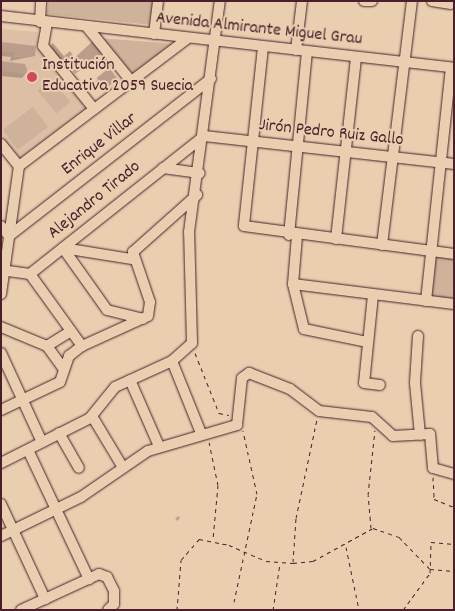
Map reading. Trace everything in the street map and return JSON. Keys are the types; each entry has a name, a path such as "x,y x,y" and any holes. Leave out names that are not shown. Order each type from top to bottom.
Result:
{"street":[{"path":"41,1 43,46 94,109"},
{"path":"154,34 158,1"},
{"path":"1,463 92,416 105,395 130,380 172,361 192,343 187,258 200,173 220,1"},
{"path":"296,50 302,1"},
{"path":"364,1 372,1"},
{"path":"382,245 412,1"},
{"path":"432,1 451,4"},
{"name":"Avenida Almirante Miguel Grau","path":"1,16 452,68"},
{"path":"87,27 131,81"},
{"path":"1,294 19,166 188,38"},
{"path":"263,47 242,223 247,228 293,235 454,254"},
{"path":"308,52 293,235 293,284 307,332 367,342"},
{"path":"336,239 356,57"},
{"path":"426,301 440,162 452,68"},
{"name":"Enrique Villar","path":"9,236 210,78"},
{"name":"Jirón Pedro Ruiz Gallo","path":"204,136 454,164"},
{"name":"Alejandro Tirado","path":"30,274 204,136"},
{"path":"1,144 19,166"},
{"path":"163,168 200,173"},
{"path":"1,410 60,382 69,356 82,346 143,319 152,307 132,259 137,247 197,195"},
{"path":"1,226 9,236"},
{"path":"63,248 132,259"},
{"path":"63,248 107,310 143,319"},
{"path":"3,270 30,274 82,346"},
{"path":"293,284 454,304"},
{"path":"373,295 364,383 380,385"},
{"path":"1,327 47,346 64,369"},
{"path":"47,346 71,331"},
{"path":"418,336 414,383 420,435"},
{"path":"1,353 42,442"},
{"path":"172,361 204,432"},
{"path":"1,536 81,497 122,466 159,446 204,432 241,416 242,378 249,373 290,389 318,411 372,417 393,436 431,436 433,468 454,474"},
{"path":"130,380 159,446"},
{"path":"92,416 122,466"},
{"path":"60,433 79,468"},
{"path":"28,450 89,579"},
{"path":"1,504 14,529 44,599"},
{"path":"21,610 102,574 111,584 115,601 108,610"}],"path":[{"path":"192,343 219,413 241,416 257,494 248,553 234,602"},
{"path":"293,563 296,518 318,411"},
{"path":"371,529 369,460 380,426"},
{"path":"204,432 218,485 213,541"},
{"path":"433,468 434,499 454,507"},
{"path":"177,610 176,585 187,549 199,539 213,541 280,562 293,563 312,561 346,546 371,529"},
{"path":"371,529 399,537 430,569 454,571"},
{"path":"403,610 430,569 431,542 454,544"},
{"path":"346,546 358,610"},
{"path":"273,610 280,562"}],"shaded area":[{"path":"48,1 155,1 152,25 47,14"},
{"name":"Institución Educativa 2059 Suecia","path":"1,29 38,32 37,47 90,108 20,161 1,137"},
{"path":"99,38 175,44 132,77"},
{"path":"51,79 70,102 56,114 37,91"},
{"path":"33,107 48,127 18,150 3,130"},
{"path":"435,255 454,258 454,301 430,298"}],"building":[{"path":"93,41 102,53 78,72 70,62"},
{"path":"1,42 36,46 35,56 14,58 14,53 1,51"},
{"path":"53,43 64,56 70,51 74,57 64,65 49,47"},
{"path":"1,61 25,64 28,74 1,71"},
{"path":"109,68 118,79 105,89 97,78"}],"place":[{"name":"Institución Educativa 2059 Suecia","path":"32,77"}]}
